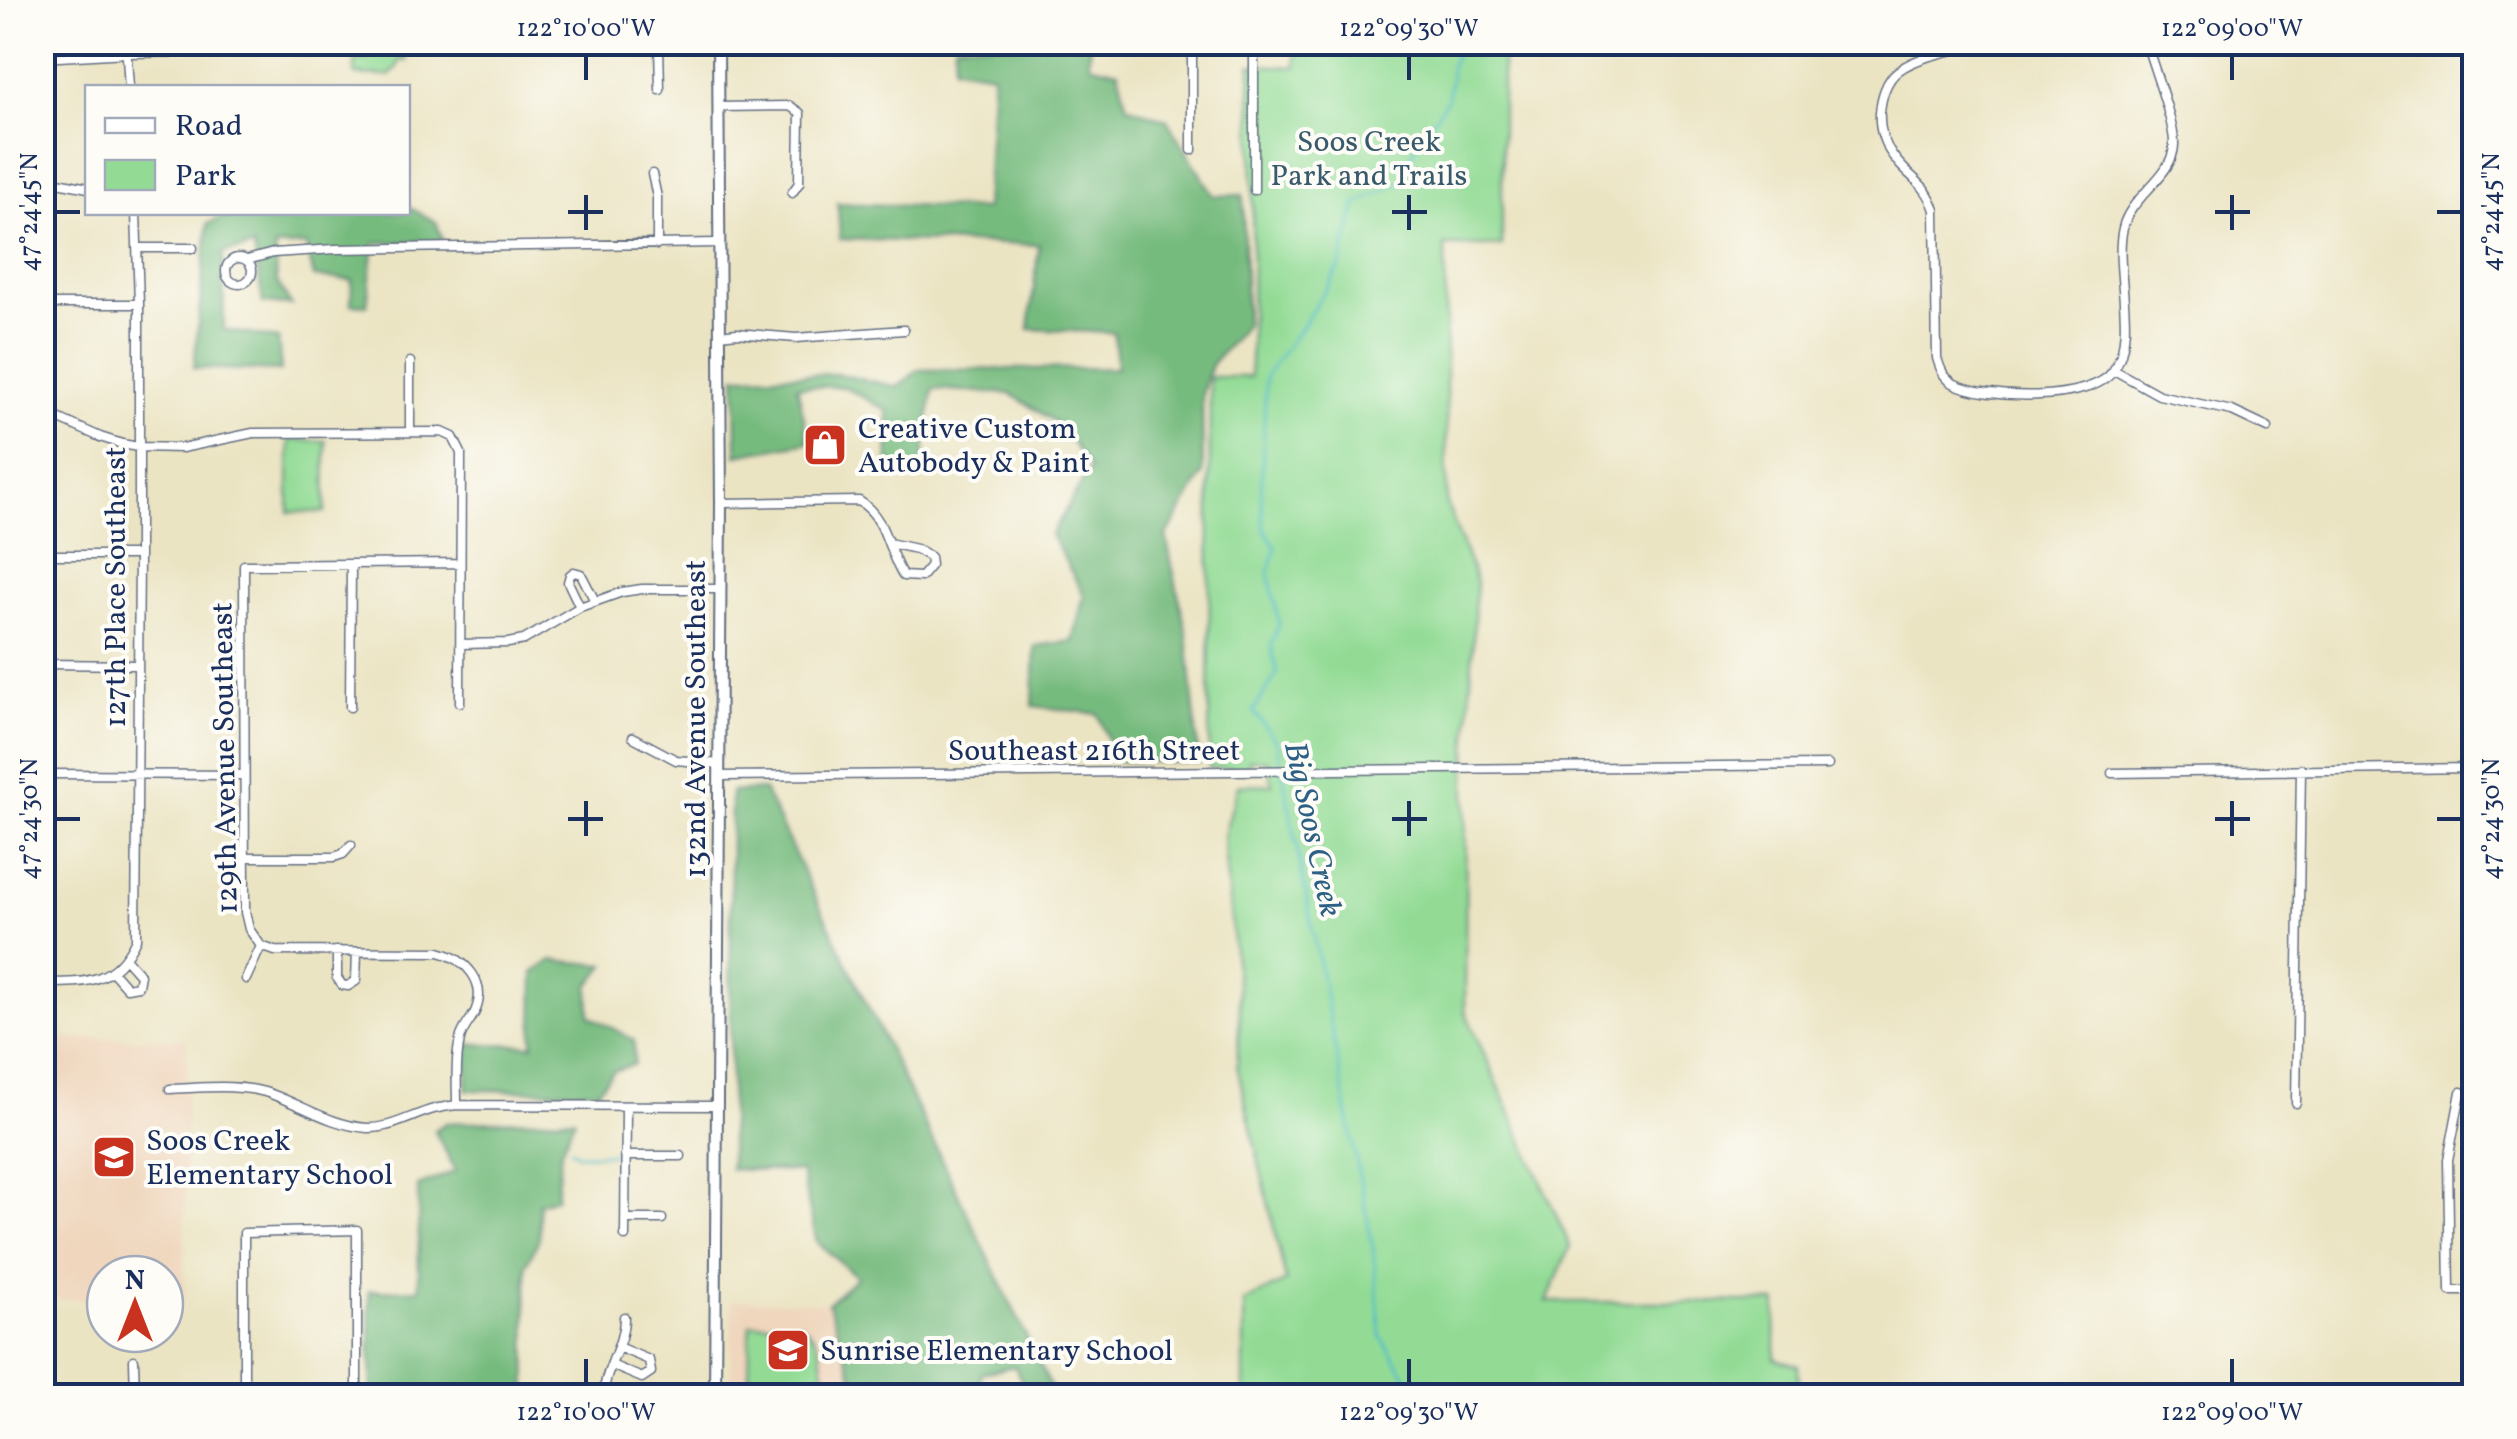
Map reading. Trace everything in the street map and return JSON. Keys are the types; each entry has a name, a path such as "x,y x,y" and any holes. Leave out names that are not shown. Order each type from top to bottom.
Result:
{"main road":[{"name":"132nd Avenue Southeast","path":"715,1396 721,589 718,42"}],"street":[{"path":"42,58 126,48 198,52 218,42"},
{"path":"659,42 660,90"},
{"path":"1192,42 1192,150"},
{"path":"1254,42 1254,190"},
{"path":"1986,42 1918,61 1898,71 1888,83 1881,104 1880,127 1884,144 1920,182 1935,210 1937,358 1941,372 1953,383 2016,396 2089,387 2114,370 2125,330 2120,238 2125,217 2166,168 2174,145 2146,42"},
{"path":"126,48 129,85"},
{"path":"718,107 790,106 800,113 799,183 792,193"},
{"path":"652,174 657,245"},
{"path":"53,181 85,187"},
{"name":"127th Place Southeast","path":"42,983 81,983 119,965 136,939 136,215"},
{"path":"247,260 273,252 718,244"},
{"path":"138,248 193,248"},
{"path":"42,304 139,304"},
{"path":"719,335 796,338 904,330"},
{"path":"410,362 410,432"},
{"path":"2114,370 2159,395 2232,411 2268,428"},
{"path":"2474,392 2468,406 2474,513"},
{"path":"42,411 100,437 138,446 182,448 254,433 442,432 453,437 461,453 460,702"},
{"path":"721,502 859,501 872,509 903,576 921,577 931,565 930,557 916,549 889,543"},
{"path":"42,555 139,555"},
{"path":"350,706 351,564 460,563"},
{"name":"129th Avenue Southeast","path":"261,946 249,930 245,912 244,564 351,564"},
{"path":"580,607 568,582 574,572 581,574 595,601"},
{"path":"460,644 524,640 580,607 622,592 721,589"},
{"path":"42,664 138,665"},
{"name":"Southeast 216th Street","path":"633,737 676,760 720,770 1282,771 1828,765"},
{"path":"2112,773 2474,768"},
{"path":"2296,1102 2301,770"},
{"path":"42,774 244,775"},
{"path":"244,857 334,857 351,845"},
{"path":"246,979 261,946 275,951 452,955 473,973 478,985 475,1012 459,1044 457,1106"},
{"path":"337,952 337,978 348,986 356,980 357,952"},
{"path":"170,1089 237,1088 269,1093 319,1117 347,1126 373,1128 436,1108 457,1106 717,1106"},
{"path":"2461,1092 2448,1160 2450,1291 2474,1291"},
{"path":"625,1236 626,1106"},
{"path":"625,1156 681,1156"},
{"path":"625,1219 662,1219"},
{"path":"244,1396 244,1233 357,1230 357,1396"},
{"path":"603,1396 606,1374 624,1330 624,1317"},
{"path":"610,1365 642,1378 651,1372 649,1360 618,1347"},
{"path":"134,1360 135,1396"}],"shaded area":[{"name":"Soos Creek Elementary School","path":"43,1038 187,1039 185,1254 85,1254 85,1299 43,1299"},
{"name":"Sunrise Elementary School","path":"731,1300 828,1303 860,1396 731,1396"}],"green space":[{"path":"955,43 1090,43 1089,64 1118,71 1127,106 1167,120 1214,196 1243,195 1246,325 1211,365 1202,394 1203,474 1166,537 1187,635 1199,763 1116,761 1098,714 1033,706 1035,646 1073,641 1084,595 1051,535 1090,469 1061,426 1011,394 933,389 923,463 889,473 888,411 845,387 797,386 809,442 737,455 736,376 838,374 898,387 918,370 1117,368 1114,333 1029,329 1039,245 840,239 838,203 985,209 993,73 954,67"},
{"name":"Soos Creek Park and Trails","path":"1296,43 1502,43 1502,246 1445,246 1447,504 1476,582 1466,780 1465,1011 1570,1246 1547,1302 1776,1302 1775,1359 1798,1365 1799,1396 1244,1396 1244,1302 1286,1281 1237,1066 1240,1012 1223,839 1238,785 1272,784 1268,760 1249,760 1249,768 1209,768 1210,377 1250,377 1251,65 1296,67"},
{"path":"378,44 409,44 406,61 399,60 389,76 355,75 355,59 370,57"},
{"path":"410,208 436,222 443,241 374,243 367,305 351,304 352,280 314,277 306,245 275,247 277,282 291,305 263,303 254,247 223,253 224,330 278,339 281,371 194,368 208,224 225,215 410,215"},
{"path":"289,440 326,441 325,512 289,512"},
{"path":"764,790 1055,1396 1028,1396 1015,1366 982,1373 976,1396 860,1396 828,1303 857,1277 817,1242 801,1172 730,1169 731,792"},
{"path":"552,960 605,965 589,986 590,1016 634,1040 634,1064 613,1071 597,1091 467,1090 468,1044 533,1045 534,973"},
{"path":"575,1118 561,1150 556,1198 539,1203 539,1239 526,1265 527,1396 372,1396 369,1291 419,1289 418,1186 456,1171 434,1130 446,1123"},
{"path":"797,1323 818,1344 827,1396 752,1396 750,1324"}],"waterway":[{"name":"Big Soos Creek","path":"1416,1396 1381,1337 1373,1248 1277,742 1253,711 1277,674 1271,644 1279,624 1269,573 1276,547 1264,529 1261,494 1266,375 1340,267 1357,204 1403,181 1415,147 1448,98 1452,62 1460,42"},
{"path":"571,1149 577,1154 618,1154"}],"place":[{"name":"Creative Custom Autobody & Paint","path":"825,445"},
{"name":"Soos Creek Elementary School","path":"114,1157"},
{"name":"Sunrise Elementary School","path":"788,1350"}]}
